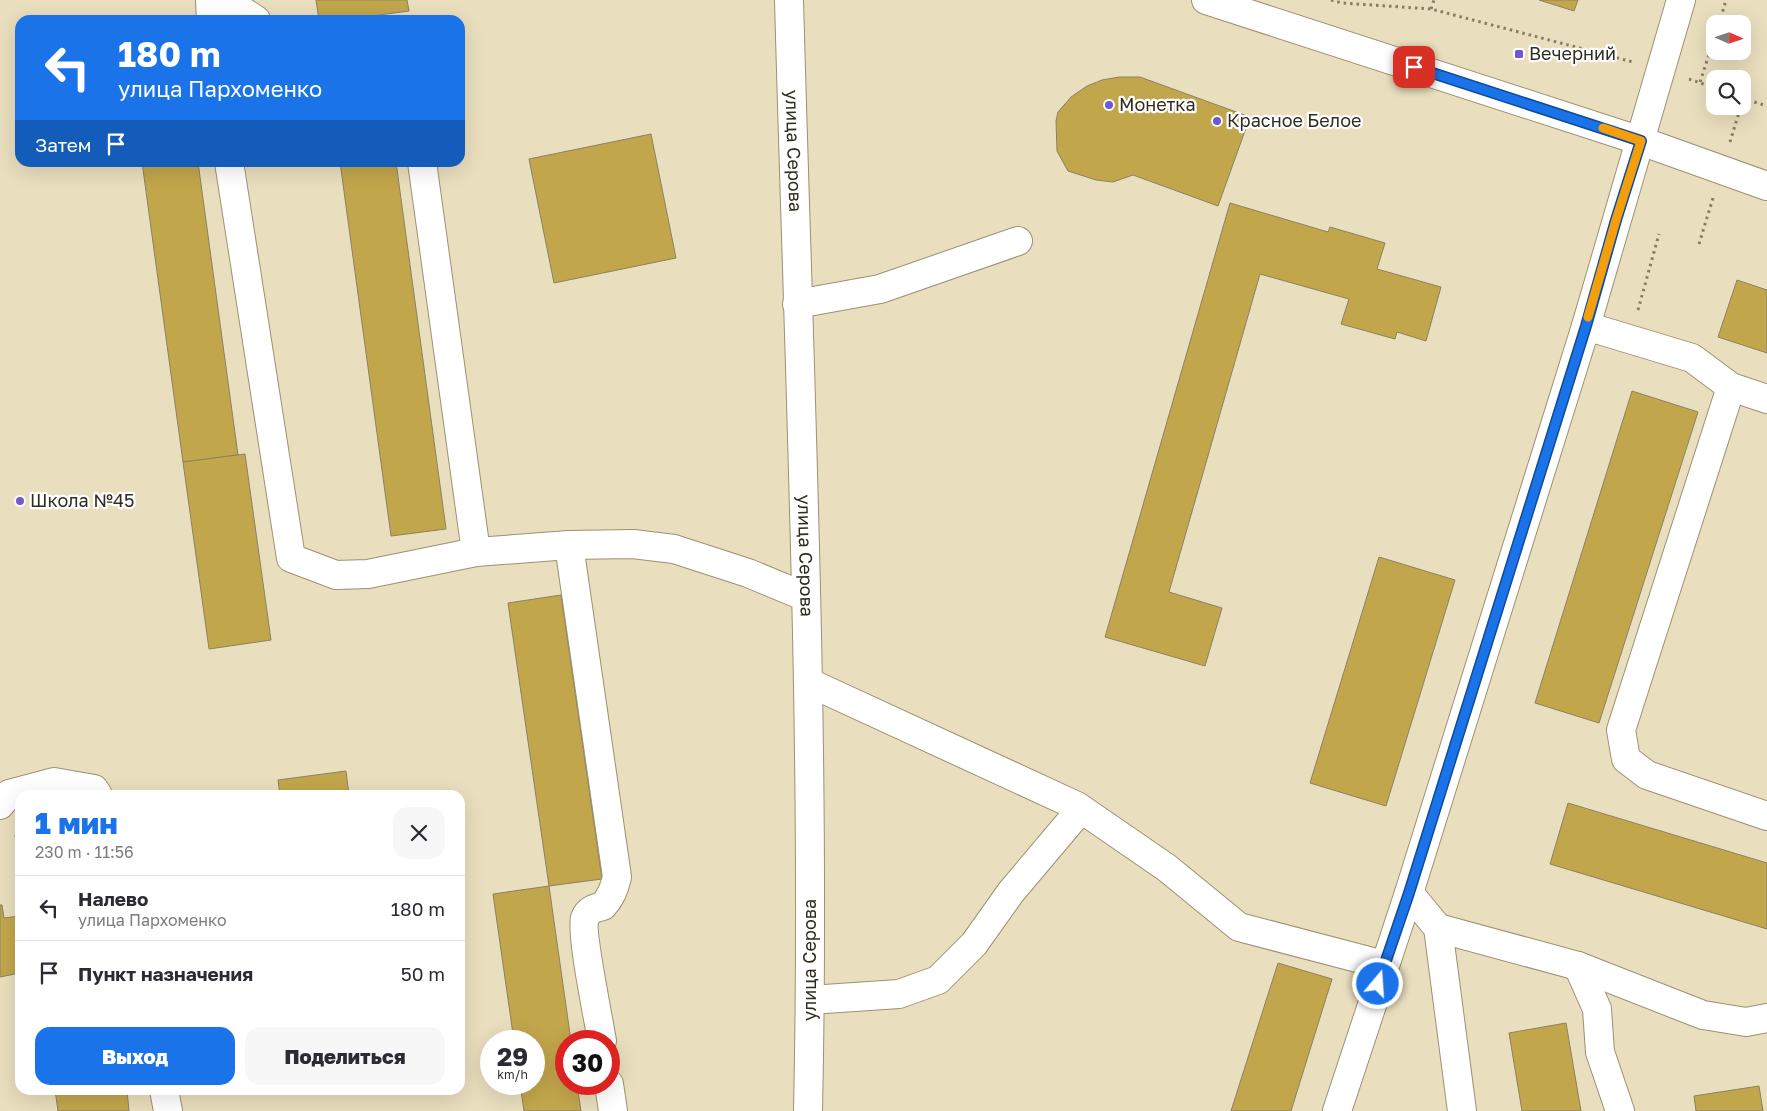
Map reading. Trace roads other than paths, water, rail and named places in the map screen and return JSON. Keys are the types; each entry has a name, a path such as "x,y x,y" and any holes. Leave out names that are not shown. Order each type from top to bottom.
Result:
{"main road":[{"path":"210,0 211,15"},
{"path":"226,0 248,15"},
{"name":"улица Серова","path":"789,0 811,800 808,1111"},
{"path":"1206,0 1641,141 1767,186"},
{"path":"1336,1111 1409,893 1586,326 1682,0"},
{"path":"230,167 291,558 336,575 368,574 476,552 569,545 633,544 674,549 748,573 806,597"},
{"path":"423,167 476,552"},
{"path":"798,304 880,289 1018,241"},
{"path":"1586,326 1692,358 1731,387 1767,399"},
{"path":"1731,387 1621,730 1626,760 1647,776 1767,816"},
{"path":"569,545 617,877 610,899 603,906 588,912 584,919 585,938 600,1030"},
{"path":"808,682 1081,809 1167,868 1239,927 1384,965"},
{"path":"24,790 54,782 95,790"},
{"path":"0,805 9,794 15,792"},
{"path":"810,1000 899,994 938,980 974,944 1011,892 1081,809"},
{"path":"1409,893 1438,928 1462,1111"},
{"path":"1438,928 1578,966 1703,1015 1746,1022 1767,1018"},
{"path":"1578,966 1597,1009 1600,1052 1620,1111"},
{"path":"165,1095 168,1111"},
{"path":"611,1095 613,1111"}],"place":[{"name":"Вечерний","path":"1519,54"},
{"name":"Монетка","path":"1109,105"},
{"name":"Красное Белое","path":"1217,121"},
{"name":"Школа №45","path":"20,501"}]}
